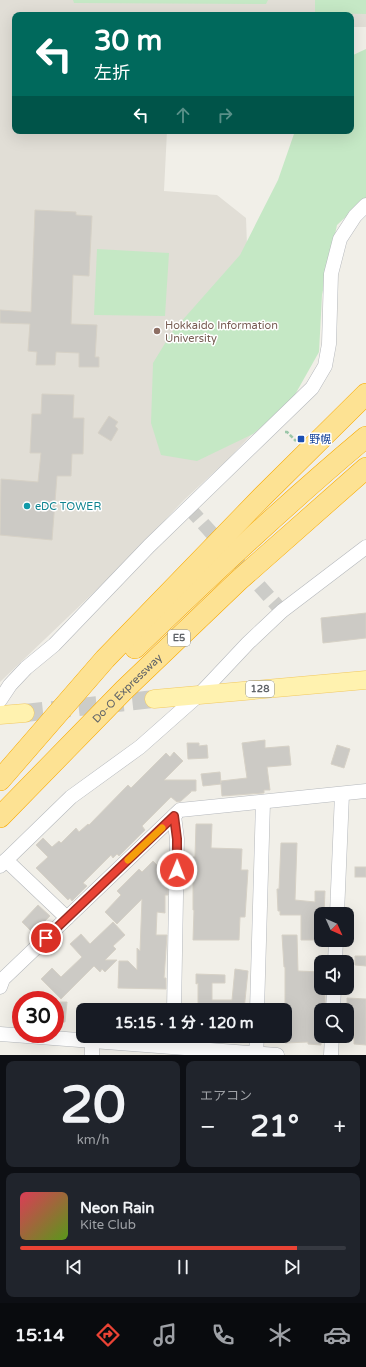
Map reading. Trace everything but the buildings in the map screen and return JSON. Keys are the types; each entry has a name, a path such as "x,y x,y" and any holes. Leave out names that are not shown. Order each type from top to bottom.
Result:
{"highway":[{"path":"0,780 105,659 262,497 366,394"},
{"name":"Do-O Expressway","path":"0,786 114,668 198,587 338,460 366,437"},
{"name":"Do-O Expressway","path":"0,817 124,690 238,581 366,468"},
{"path":"238,581 366,487"}],"main road":[{"name":"128","path":"154,698 366,680"},
{"path":"0,715 25,712"}],"street":[{"path":"0,700 10,685 26,668 54,645 149,546 312,388 325,366 329,344 331,274 340,240 354,216 366,205"},
{"path":"67,918 3,863 71,797 140,747 201,693 248,643 282,611 366,547"},
{"path":"0,987 4,979 180,810 366,791"},
{"path":"337,907 342,794"},
{"path":"257,1003 263,802"},
{"path":"174,816 177,839 174,1003"},
{"path":"0,1034 92,1048 173,1046 277,1055"},
{"path":"256,1043 256,1054"},
{"path":"331,1055 332,1043"}],"shaded area":[{"name":"Hokkaido Information University","path":"0,0 366,0 366,27 354,27 354,12 12,12 12,134 167,134 164,191 217,195 246,218 248,273 288,397 227,460 184,500 112,575 0,682"}],"green space":[{"path":"73,0 268,0 266,4 74,3"},
{"path":"315,0 366,0 366,14 354,14 354,12 315,12"},
{"path":"366,49 366,198 337,225 322,295 319,352 292,400 253,434 197,461 161,455 151,423 153,363 172,332 240,255 278,180 294,134 354,134 354,55"},
{"path":"97,249 169,253 165,316 94,315"}],"tunnel":[{"path":"189,508 282,611"},
{"path":"25,713 154,699"}],"slow traffic":[{"path":"128,860 162,828"}],"place":[{"name":"Hokkaido Information University","path":"157,331"},
{"name":"野幌","path":"301,439"},
{"name":"eDC TOWER","path":"27,506"}],"route":[{"path":"46,938 174,816 177,839 177,870"}]}
